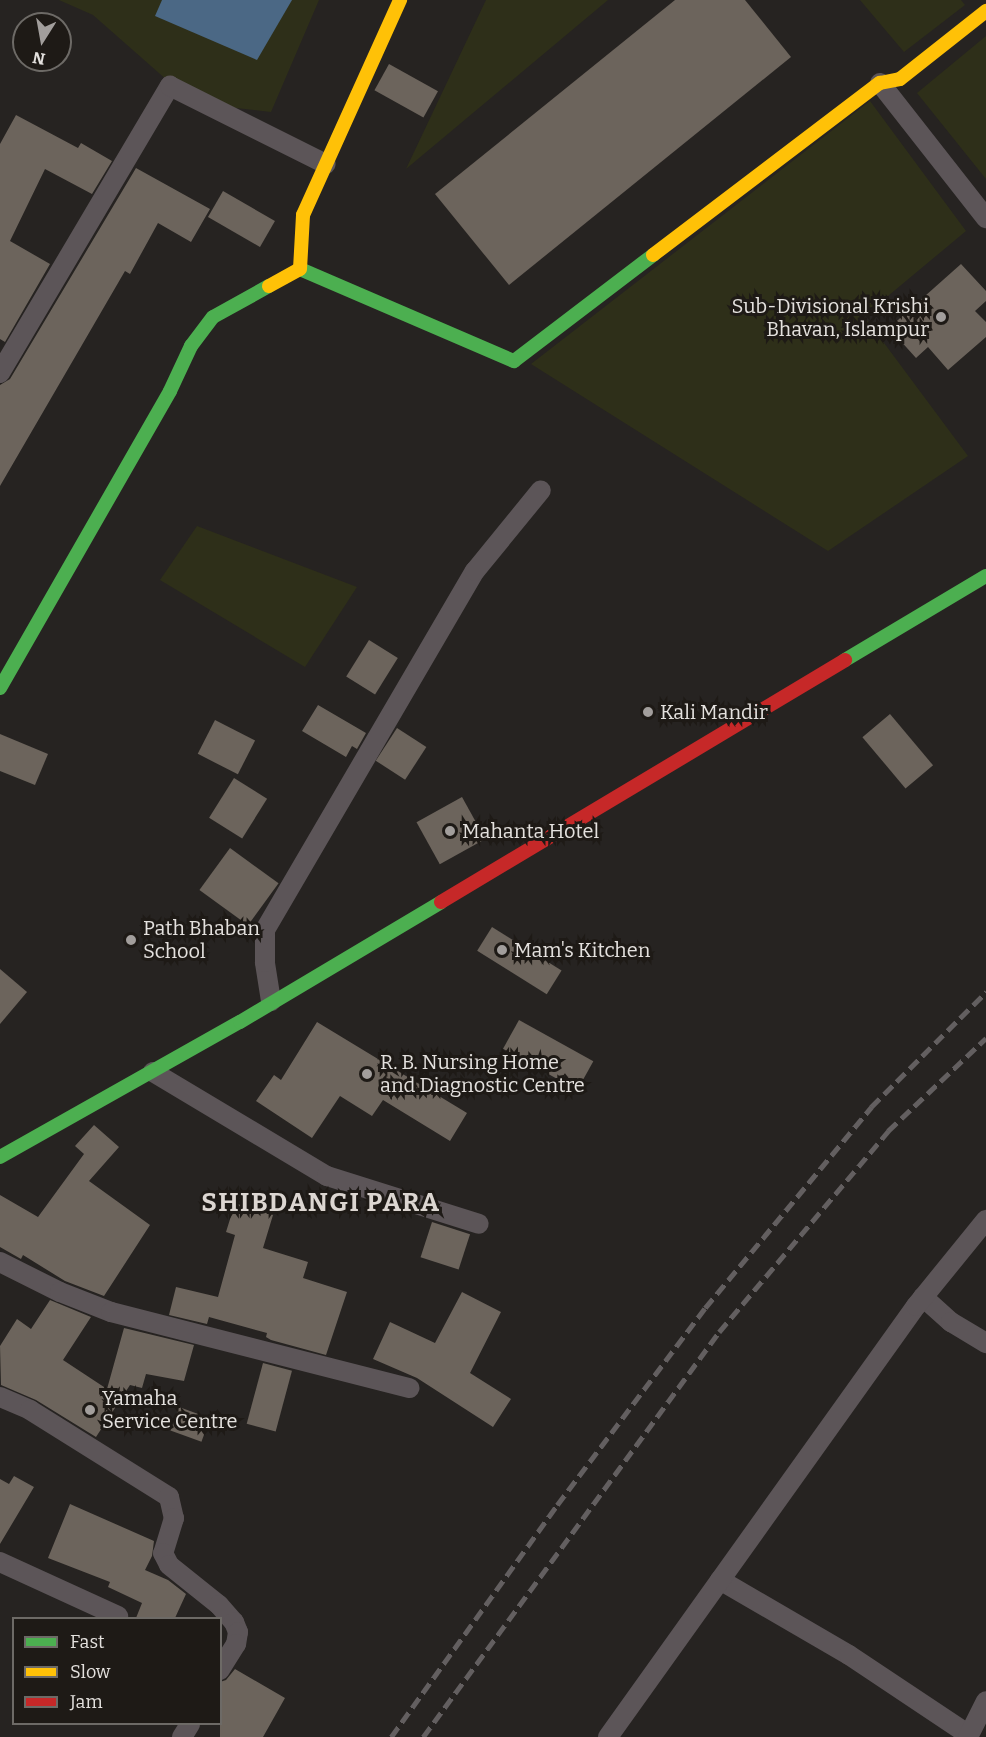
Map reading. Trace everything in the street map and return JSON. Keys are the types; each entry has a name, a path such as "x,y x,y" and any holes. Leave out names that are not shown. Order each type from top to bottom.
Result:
{"street":[{"path":"300,269 303,215 400,0"},
{"path":"300,269 514,361 880,83 900,79 986,11"},
{"path":"880,83 986,218"},
{"path":"0,373 170,86 326,164"},
{"path":"0,688 170,391 191,346 213,317 300,269"},
{"path":"271,1001 265,962 265,930 475,571 541,490"},
{"path":"0,1157 153,1072 986,576"},
{"path":"153,1072 327,1176 479,1224"},
{"path":"608,1737 923,1297 986,1220"},
{"path":"0,1262 60,1292 111,1312 409,1388"},
{"path":"923,1297 951,1322 986,1343"},
{"path":"0,1397 30,1410 169,1497 174,1518 163,1553 170,1565 219,1605 234,1622 238,1632 236,1644 222,1667"},
{"path":"0,1562 117,1616"},
{"path":"720,1580 849,1655 968,1736 986,1701"}],"green space":[{"path":"59,0 319,0 271,112 193,103 93,15"},
{"path":"486,0 608,0 406,169"},
{"path":"860,0 961,0 965,5 904,52"},
{"path":"986,36 986,179 917,93"},
{"path":"870,101 966,231 864,316 968,456 828,551 531,364"},
{"path":"197,526 357,587 305,667 160,580"}],"water":[{"path":"162,0 292,0 257,60 155,16"}],"building":[{"path":"675,0 745,0 791,57 509,285 435,194"},
{"path":"389,64 438,91 423,117 374,90"},
{"path":"16,115 78,148 81,143 112,161 92,194 45,169 10,241 50,264 5,342 0,339 0,144"},
{"path":"136,168 210,209 191,242 158,223 130,274 125,271 0,486 0,385 10,379"},
{"path":"223,191 275,221 260,247 208,217"},
{"name":"Sub-Divisional Krishi Bhavan, Islampur","path":"961,264 986,291 986,301 975,311 986,322 986,337 948,370 928,347 916,358 889,328"},
{"path":"369,640 398,658 375,694 346,676"},
{"path":"318,705 366,733 357,749 352,746 346,757 302,731"},
{"path":"890,714 933,765 905,788 862,737"},
{"path":"215,720 255,740 238,774 198,754"},
{"path":"397,728 426,747 405,780 376,761"},
{"path":"0,734 48,754 35,785 0,771"},
{"path":"234,778 267,799 242,839 209,818"},
{"name":"Mahanta Hotel","path":"462,797 485,839 440,864 417,822"},
{"path":"230,848 279,883 248,925 199,890"},
{"path":"492,927 562,970 547,994 477,951"},
{"path":"0,969 27,992 0,1024"},
{"path":"519,1020 593,1061 577,1090 503,1049"},
{"path":"317,1022 467,1113 450,1141 383,1100 372,1116 340,1096 312,1138 256,1101 274,1075 281,1080"},
{"path":"94,1125 119,1147 89,1181 150,1225 104,1296 65,1281 23,1255 21,1259 0,1247 0,1195 38,1217 84,1154 75,1146"},
{"path":"235,1203 273,1215 263,1248 308,1262 303,1278 347,1292 326,1355 271,1340 266,1337 267,1333 209,1317 207,1324 169,1315 176,1287 218,1297 235,1235 226,1232"},
{"path":"432,1222 470,1234 459,1270 421,1257"},
{"path":"462,1292 501,1312 470,1373 511,1399 493,1427 417,1378 373,1359 390,1322 435,1343"},
{"path":"50,1300 91,1317 63,1360 107,1389 124,1328 194,1345 184,1381 146,1374 142,1388 130,1385 96,1437 36,1400 1,1385 0,1346 17,1319 31,1329"},
{"path":"263,1363 292,1371 276,1432 247,1424"},
{"path":"179,1407 210,1418 201,1442 170,1430"},
{"path":"14,1476 34,1487 0,1544 0,1479 9,1484"},
{"path":"70,1504 154,1541 152,1556 145,1570 168,1580 186,1594 175,1617 136,1617 142,1603 108,1587 110,1582 48,1558"},
{"path":"235,1669 285,1698 263,1737 220,1737 222,1681"}],"railway":[{"path":"391,1737 557,1505 705,1308 871,1107 986,992"},
{"path":"423,1737 719,1332 888,1131 986,1038"}],"traffic: fast":[{"path":"300,269 514,361 653,255"},
{"path":"0,688 170,391 191,346 213,317 269,286"},
{"path":"845,660 986,576"},
{"path":"0,1157 240,1022 441,902"}],"traffic: slow":[{"path":"269,286 300,269 303,215 400,0"},
{"path":"653,255 880,83 900,79 986,11"}],"traffic: jam":[{"path":"441,902 845,660"}],"place":[{"name":"Sub-Divisional Krishi Bhavan, Islampur","path":"941,317"},
{"name":"Kali Mandir","path":"648,712"},
{"name":"Mahanta Hotel","path":"450,831"},
{"name":"Path Bhaban School","path":"131,940"},
{"name":"Mam's Kitchen","path":"502,950"},
{"name":"R. B. Nursing Home and Diagnostic Centre","path":"367,1074"},
{"name":"Yamaha Service Centre","path":"90,1410"}],"district":[{"name":"SHIBDANGI PARA","path":"321,1203"}]}
